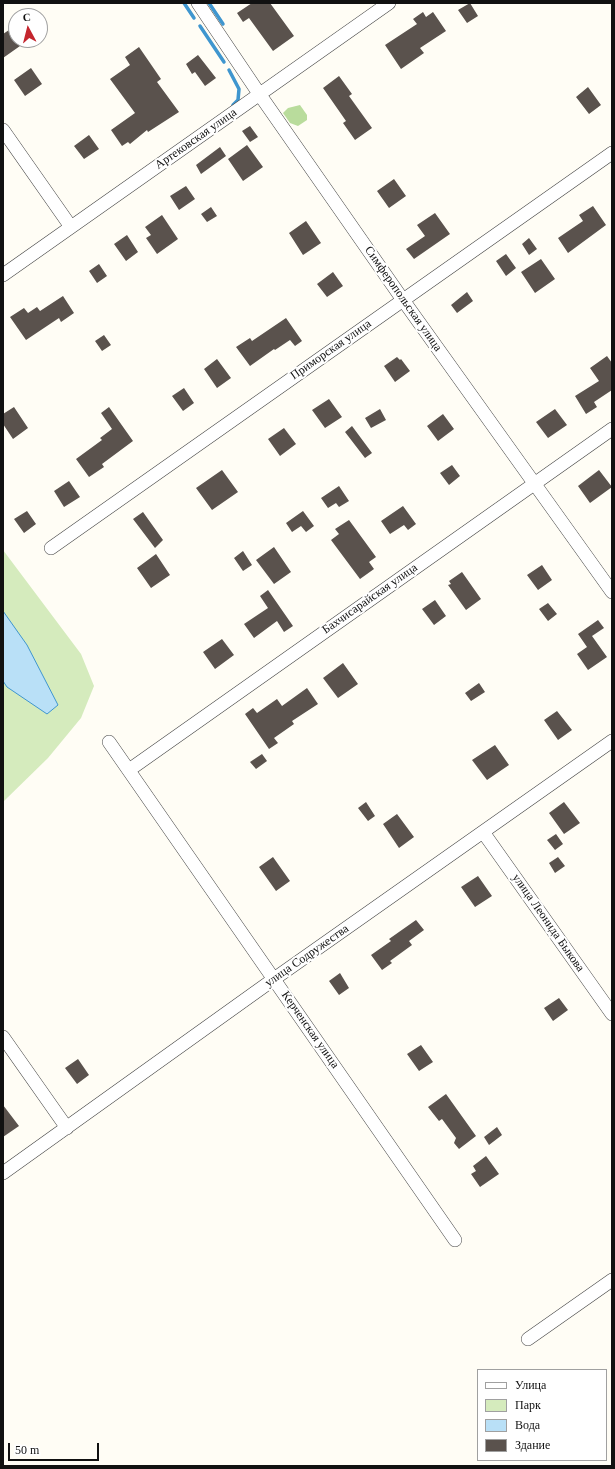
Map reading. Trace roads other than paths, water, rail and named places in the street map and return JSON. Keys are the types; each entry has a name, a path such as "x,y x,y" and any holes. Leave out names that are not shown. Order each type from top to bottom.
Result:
{"street":[{"name":"Симферопольская улица","path":"198,3 260,95 403,300 612,592"},
{"name":"Артековская улица","path":"3,275 389,3"},
{"path":"3,130 71,227"},
{"name":"Приморская улица","path":"50,548 612,153"},
{"name":"Бахчисарайская улица","path":"129,770 612,429"},
{"name":"улица Содружества","path":"3,1173 274,979 612,741"},
{"name":"Керченская улица","path":"109,742 455,1240"},
{"name":"улица Леонида Быкова","path":"483,832 612,1014"},
{"path":"3,1038 67,1128"},
{"path":"528,1339 612,1280"}],"water":[{"path":"3,611 27,645 58,705 47,714 7,687 3,681"}],"waterway":[{"path":"184,3 194,18"},
{"path":"209,3 223,24"},
{"path":"200,26 224,62"},
{"path":"229,70 239,89 238,100 233,105"}]}
